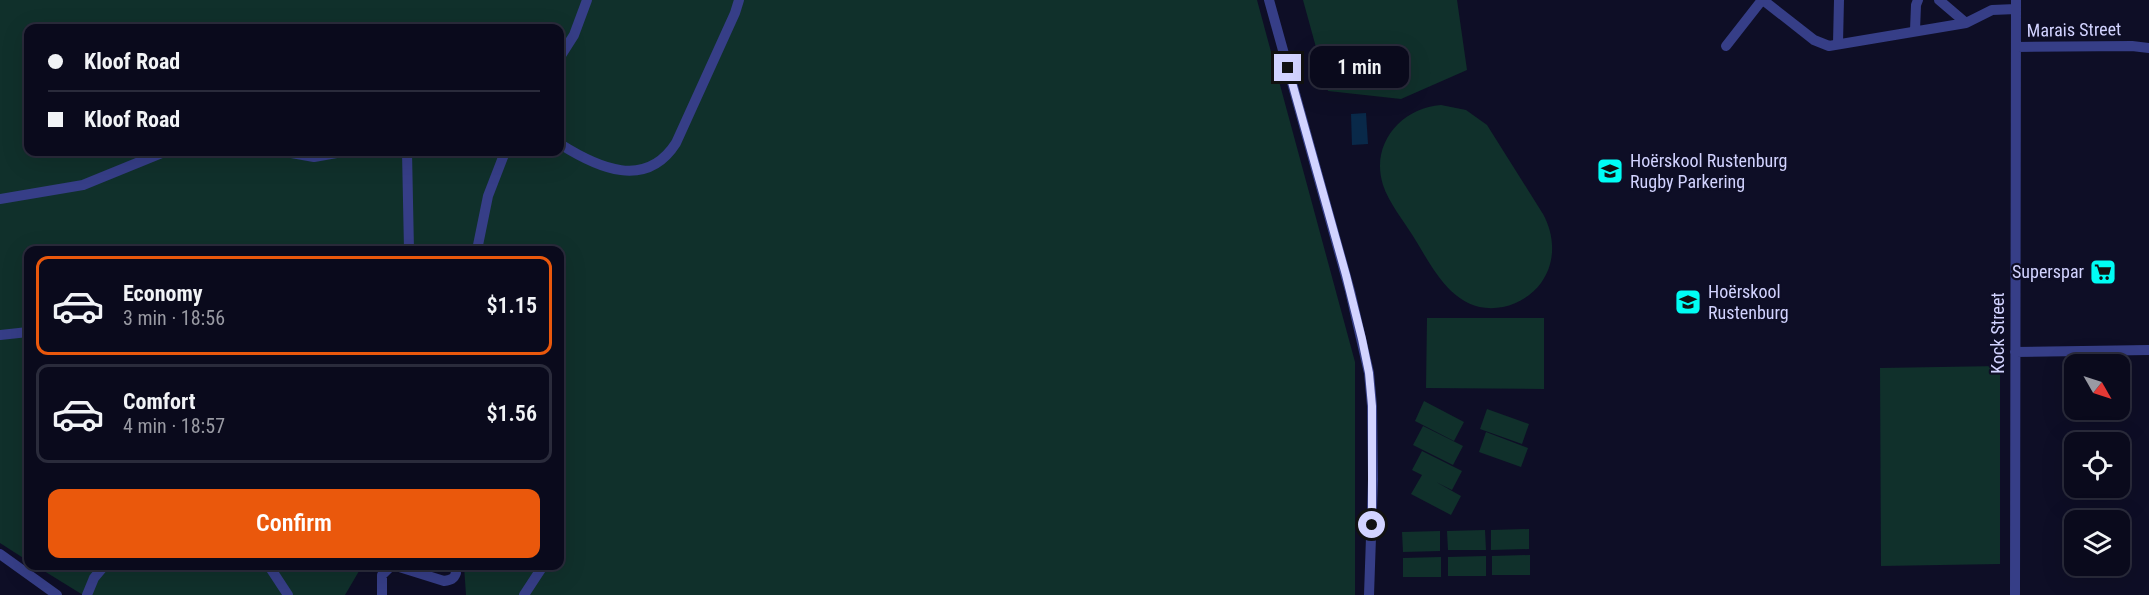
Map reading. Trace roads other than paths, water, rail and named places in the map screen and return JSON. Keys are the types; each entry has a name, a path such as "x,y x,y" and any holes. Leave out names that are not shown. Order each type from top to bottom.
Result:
{"street":[{"path":"564,51 574,35 587,0"},
{"path":"564,146 583,158 628,171 639,171 660,162 676,142 739,0"},
{"path":"1269,0 1352,298 1369,373 1372,406 1369,595"},
{"path":"1726,46 1763,0 1820,43 1829,46 1966,23 1992,10 2016,5"},
{"path":"1838,43 1839,0"},
{"path":"1915,30 1918,0"},
{"path":"1939,0 1966,23"},
{"name":"Kock Street","path":"2015,595 2016,5"},
{"name":"Marais Street","path":"2016,47 2149,46"},
{"path":"0,199 82,185 154,156"},
{"path":"406,156 409,246"},
{"path":"478,246 488,196 503,156"},
{"path":"0,334 24,332"},
{"path":"2015,352 2149,350"},
{"path":"0,554 57,595"},
{"path":"87,595 94,578 101,570"},
{"path":"272,570 288,595"},
{"path":"382,595 382,575 387,570"},
{"path":"409,570 444,581 454,578 455,570"},
{"path":"524,595 540,570"}],"water":[{"path":"1366,113 1368,144 1352,145 1351,114"}],"place":[{"name":"Hoërskool Rustenburg Rugby Parkering","path":"1610,171"},
{"name":"Superspar","path":"2103,272"},
{"name":"Hoërskool Rustenburg","path":"1688,302"}]}
